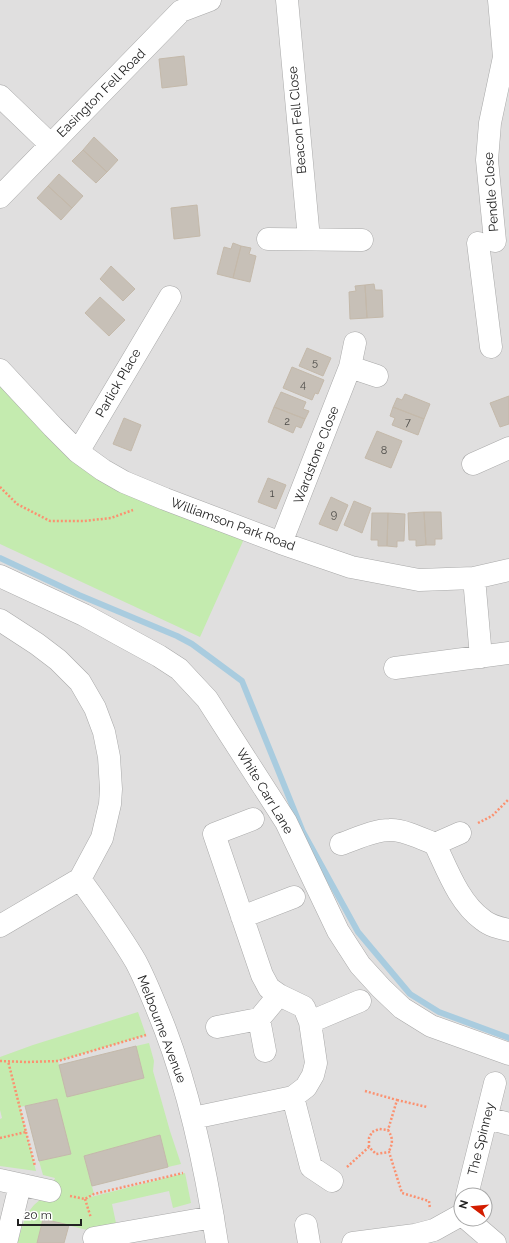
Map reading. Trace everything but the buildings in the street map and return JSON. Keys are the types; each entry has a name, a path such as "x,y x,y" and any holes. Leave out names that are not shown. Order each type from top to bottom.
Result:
{"street":[{"name":"Easington Fell Road","path":"0,196 50,144 88,108 178,6 210,0"},
{"name":"Beacon Fell Close","path":"286,0 309,239"},
{"name":"Pendle Close","path":"490,347 487,242 487,160 490,124 504,57 499,0"},
{"path":"0,96 50,144"},
{"path":"268,239 362,240"},
{"name":"Parlick Place","path":"78,452 151,310 170,297"},
{"name":"Wardstone Close","path":"281,543 350,367 355,343"},
{"path":"350,367 376,376"},
{"name":"Williamson Park Road","path":"0,370 78,452 103,470 124,482 151,493 281,543 351,567 419,580 474,578 509,570"},
{"path":"473,464 509,448"},
{"name":"White Carr Lane","path":"0,576 84,615 159,656 178,669 207,699 286,822 338,931 360,965 402,1008 431,1026 509,1054"},
{"path":"474,578 481,657"},
{"path":"0,620 58,660 80,682 95,708 104,732 109,757 111,789 110,804 102,838 80,879 0,926"},
{"path":"395,668 509,653"},
{"path":"193,1118 293,1097 306,1087 313,1075 316,1063 310,1022 304,1007 279,995 269,988 262,975 214,834 253,819"},
{"path":"341,844 377,831 391,829 412,835 434,844 457,890 473,911 483,921 509,930"},
{"path":"434,844 460,833"},
{"name":"Melbourne Avenue","path":"80,879 110,921 136,963 176,1058 193,1118 217,1243"},
{"path":"242,917 294,897"},
{"path":"217,1027 259,1019 279,995"},
{"path":"310,1022 360,1002"},
{"path":"259,1019 265,1051"},
{"name":"The Spinney","path":"469,1187 495,1083"},
{"path":"293,1097 311,1167 332,1181"},
{"path":"487,1118 509,1124"},
{"path":"6,1243 28,1186"},
{"path":"94,1238 213,1217"},
{"path":"353,1243 434,1230 453,1220"},
{"path":"480,1227 498,1238"}],"path":[{"path":"0,487 17,504 50,521 84,521 111,518 134,509 151,493"},
{"path":"460,833 492,816 509,799"},
{"path":"0,1061 26,1062 58,1060 165,1029"},
{"path":"8,1061 26,1132 28,1186 85,1199 94,1194 203,1169"},
{"path":"365,1091 427,1108"},
{"path":"396,1100 388,1130 392,1136 393,1144 389,1152 402,1193 429,1201 434,1230"},
{"path":"388,1130 379,1129 372,1132 369,1138 369,1147 376,1154 389,1152"},
{"path":"0,1138 26,1132"},
{"path":"332,1181 369,1147"}],"shaded area":[{"path":"0,0 509,0 509,1243 0,1243"}],"green space":[{"path":"0,371 78,452 248,530 200,637 0,544"},
{"path":"138,1012 146,1035 58,1061 67,1096 144,1078 136,1046 149,1043 154,1061 153,1071 181,1164 168,1167 160,1135 84,1156 94,1194 87,1198 185,1173 191,1203 173,1208 169,1191 112,1204 117,1228 95,1232 43,1219 37,1243 17,1243 26,1215 34,1205 50,1191 55,1178 43,1175 39,1161 71,1154 56,1099 20,1107 36,1171 0,1166 0,1119 2,1118 0,1110 0,1057"}],"waterway":[{"path":"0,558 79,595 177,636 192,644 242,681 303,832 358,932 410,994 439,1012 509,1038"}]}
